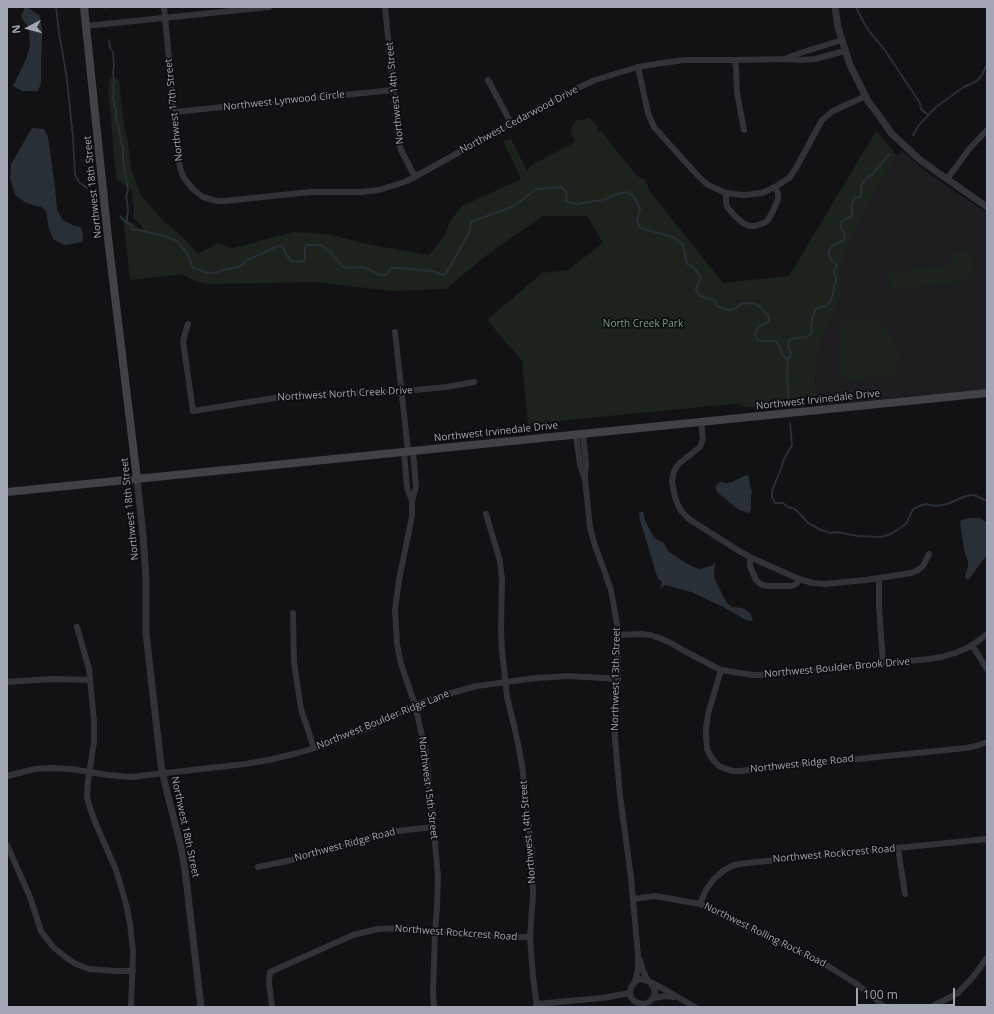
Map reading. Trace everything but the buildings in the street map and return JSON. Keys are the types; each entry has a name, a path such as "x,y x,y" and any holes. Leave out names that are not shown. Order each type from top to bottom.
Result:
{"main road":[{"name":"Northwest 18th Street","path":"84,7 108,238 137,479"},
{"name":"Northwest Irvinedale Drive","path":"7,492 987,393"}],"street":[{"name":"Northwest 17th Street","path":"164,7 180,168 184,178 192,189 204,197 216,201 258,198"},
{"path":"86,26 269,7"},
{"name":"Northwest 14th Street","path":"385,7 399,144 408,165 415,176"},
{"path":"835,7 838,27 845,51 856,78 866,96 891,133 920,160 987,207"},
{"name":"Northwest Cedarwood Drive","path":"786,58 842,40"},
{"name":"Northwest Cedarwood Drive","path":"258,198 310,192 361,192 379,190 398,184 567,93 595,80 638,67 662,62 685,60 786,58 815,60 845,51"},
{"path":"735,60 737,93 744,130"},
{"path":"638,67 648,113 654,127 708,184 726,193 739,195 755,194 767,191 789,178 822,120 833,111 866,96"},
{"path":"488,80 511,123"},
{"name":"Northwest Lynwood Circle","path":"174,112 394,90"},
{"path":"947,179 970,148 987,130"},
{"path":"726,193 727,207 743,223 749,226 755,226 768,220 773,211 778,199 778,193 775,187"},
{"name":"Northwest North Creek Drive","path":"188,324 183,341 193,410 294,396 333,393 374,394 401,392 447,387 474,382"},
{"name":"Northwest 15th Street","path":"395,332 408,451 416,487 412,501 412,516 399,580 395,610 397,644 401,664 415,705 426,753 438,877 433,992 434,1007"},
{"path":"701,422 703,439 700,447 681,462 674,471 672,481 675,497 680,508 689,519 738,551 799,579 813,583 825,584 911,573 923,566 930,554"},
{"name":"Northwest 13th Street","path":"580,434 586,464 585,479 590,527 595,546 611,590 618,635 618,679 614,708 615,739 619,788 633,898 638,955 638,969 635,982"},
{"name":"Northwest 18th Street","path":"137,479 146,578 146,633 163,774 181,847 185,870 201,1007"},
{"name":"Northwest 14th Street","path":"486,514 500,561 502,580 502,650 507,697 522,765 532,853 533,895 530,937 533,978 537,1005"},
{"path":"752,558 750,561 750,566 756,580 762,585 791,586 797,583 799,579"},
{"path":"879,578 879,612 884,664"},
{"path":"294,613 294,662 301,709 314,748"},
{"path":"77,627 89,669 93,701 94,742 87,792 89,805 95,822 111,858 122,890 130,924 132,951 131,1007"},
{"name":"Northwest Boulder Brook Drive","path":"618,635 641,634 659,638 721,670 753,675 769,675 942,657 972,645 987,634"},
{"path":"972,645 987,669"},
{"name":"Northwest Ridge Road","path":"721,670 708,714 706,729 707,749 710,756 719,766 732,771 966,748 987,742"},
{"name":"Northwest Boulder Ridge Lane","path":"7,776 35,769 52,768 126,776 163,774 251,763 298,753 328,744 369,728 415,705 440,696 477,686 536,678 569,676 618,679"},
{"path":"7,682 52,679 90,680"},
{"name":"Northwest Ridge Road","path":"258,867 292,860 372,836 433,827"},
{"name":"Northwest Rockcrest Road","path":"700,904 706,890 713,880 723,871 734,865 987,839"},
{"path":"7,845 30,897 41,930 53,947 76,964 89,969 132,971"},
{"path":"898,848 905,894"},
{"name":"Northwest Rolling Rock Road","path":"633,898 655,896 700,904 828,966 858,985 885,1007"},
{"name":"Northwest Rockcrest Road","path":"272,1007 269,982 270,972 353,935 378,929 402,928 475,936 530,937"},
{"name":"Northwest 13th Street","path":"638,955 642,968 649,982"},
{"path":"930,1007 958,994 987,958"},
{"path":"649,982 654,988 655,992 653,998 644,1006 634,1001 630,993 631,987 635,982 645,980 649,982 678,998 695,1007"},
{"path":"537,1005 602,998 630,993"},
{"path":"653,998 666,996 678,998"}],"shaded area":[{"path":"25,7 39,15 42,28 41,83 38,91 22,91 13,86 27,57 30,46 29,28 21,16"},
{"path":"32,128 44,129 48,137 57,210 63,220 74,226 81,227 83,242 64,245 53,239 49,229 46,211 41,207 26,203 15,195 10,179 11,164"},
{"path":"902,151 928,173 987,213 987,389 819,405 808,305 897,155"},
{"path":"746,475 749,476 752,491 750,513 739,510 717,492 715,487 720,482 732,482"},
{"path":"642,511 653,536 663,542 668,551 693,567 700,569 715,563 714,577 728,604 732,607 745,609 751,614 753,620 746,620 691,592 665,585 660,589 662,582 658,579 640,520 639,513"},
{"path":"971,518 979,518 987,522 987,555 969,579 966,579 965,577 968,561 964,550 960,521"}],"green space":[{"name":"North Creek Park","path":"110,77 119,80 131,169 141,196 163,221 185,239 198,254 218,243 232,248 294,232 328,234 367,244 429,255 445,235 450,221 462,206 521,178 503,141 511,139 527,171 530,166 575,142 570,131 575,121 589,118 598,127 597,133 601,131 637,176 644,179 648,189 723,283 789,276 876,131 897,155 862,216 844,257 842,263 841,296 823,334 817,354 815,378 817,395 812,400 760,407 738,405 742,403 528,424 522,361 487,320 542,273 568,270 603,243 587,216 543,216 487,255 446,289 391,291 317,282 208,284 195,281 183,274 130,280 123,217 143,231 142,226 133,217 134,207 132,190 117,180 108,89"},
{"path":"971,250 974,274 970,275 963,282 890,289 889,272 945,266 953,262 952,252"},
{"path":"861,317 877,321 890,330 899,352 898,377 848,380 841,377 837,330 848,318"}],"waterway":[{"path":"56,7 67,79 75,175 79,182 87,188"},
{"path":"856,7 869,31 884,49 920,103 921,109 928,115"},
{"path":"109,40 110,48 113,52 114,65 113,98 121,144 123,147 123,160 128,190 126,197 128,212 127,223"},
{"path":"913,135 919,125 936,107 964,87 977,81 987,65"},
{"path":"789,404 787,375 788,360 791,352 788,347 789,340 806,337 812,333 811,327 816,308 826,306 831,301 836,280 834,270 837,267 829,256 829,251 833,245 844,240 845,234 840,225 842,221 852,216 852,203 855,198 861,196 861,186 889,154"},
{"path":"120,216 125,222 131,225 133,230 140,230 177,241 187,253 193,268 205,272 215,273 239,267 247,260 275,247 282,246 287,256 292,261 300,262 305,260 305,248 307,245 321,245 332,254 343,267 364,267 380,275 386,275 391,268 431,271 445,275 469,233 471,222 514,206 536,189 562,187 567,193 566,201 578,204 606,199 617,194 627,192 634,197 640,209 637,220 640,228 673,237 683,245 687,264 693,267 701,277 696,290 699,295 715,300 717,306 723,309 731,310 741,304 750,303 758,305 769,317 769,321 758,327 755,334 758,340 775,341 780,347 782,355 788,360"},
{"path":"790,423 792,445 783,461 772,491 772,497 775,503 783,503 788,507 795,509 808,523 819,529 830,533 836,532 858,536 881,537 891,534 906,524 913,509 925,504 936,506 947,504 966,496 974,495 987,501"}]}
